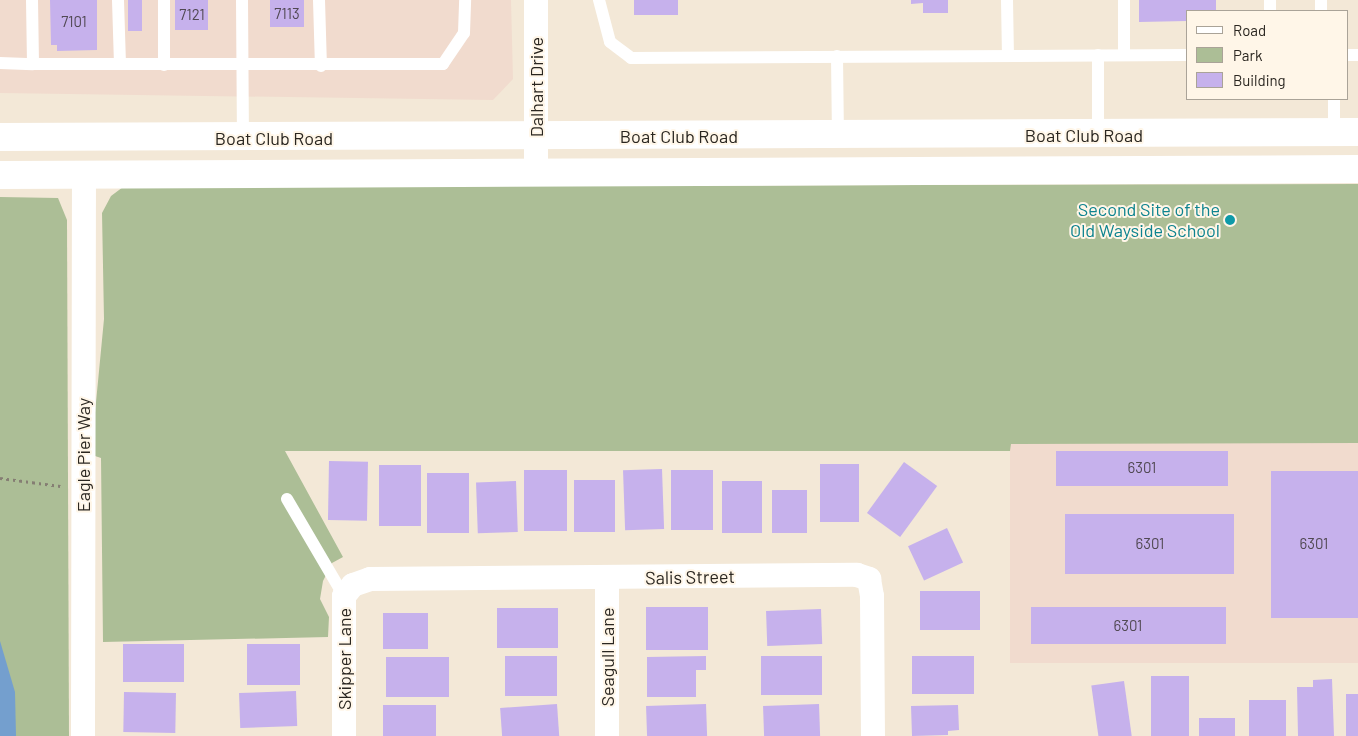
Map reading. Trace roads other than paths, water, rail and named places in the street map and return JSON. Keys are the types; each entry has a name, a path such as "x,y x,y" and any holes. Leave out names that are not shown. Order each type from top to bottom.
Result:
{"main road":[{"name":"Boat Club Road","path":"0,137 1098,136 1346,132"},
{"name":"Boat Club Road","path":"0,174 1358,168"}],"street":[{"name":"Dalhart Drive","path":"536,0 536,173"},
{"name":"Eagle Pier Way","path":"82,736 84,174"},
{"name":"Salis Street","path":"349,590 370,579 857,575 869,579 873,736"},
{"name":"Seagull Lane","path":"607,578 607,736"},
{"name":"Skipper Lane","path":"344,736 349,590"}],"lane":[{"path":"32,0 33,64"},
{"path":"118,0 120,64"},
{"path":"164,0 164,65"},
{"path":"242,0 242,138"},
{"path":"320,0 321,66"},
{"path":"0,63 242,67 443,64 464,33 466,0"},
{"path":"599,0 610,42 631,58 1186,55"},
{"path":"1007,0 1008,55"},
{"path":"1124,0 1124,55"},
{"path":"1098,55 1098,136"},
{"path":"837,56 838,136"},
{"path":"1334,100 1346,132"},
{"path":"287,499 349,590"}],"water":[{"path":"0,641 15,692 16,736 0,736"}],"place":[{"name":"Second Site of the Old Wayside School","path":"1230,220"}]}
